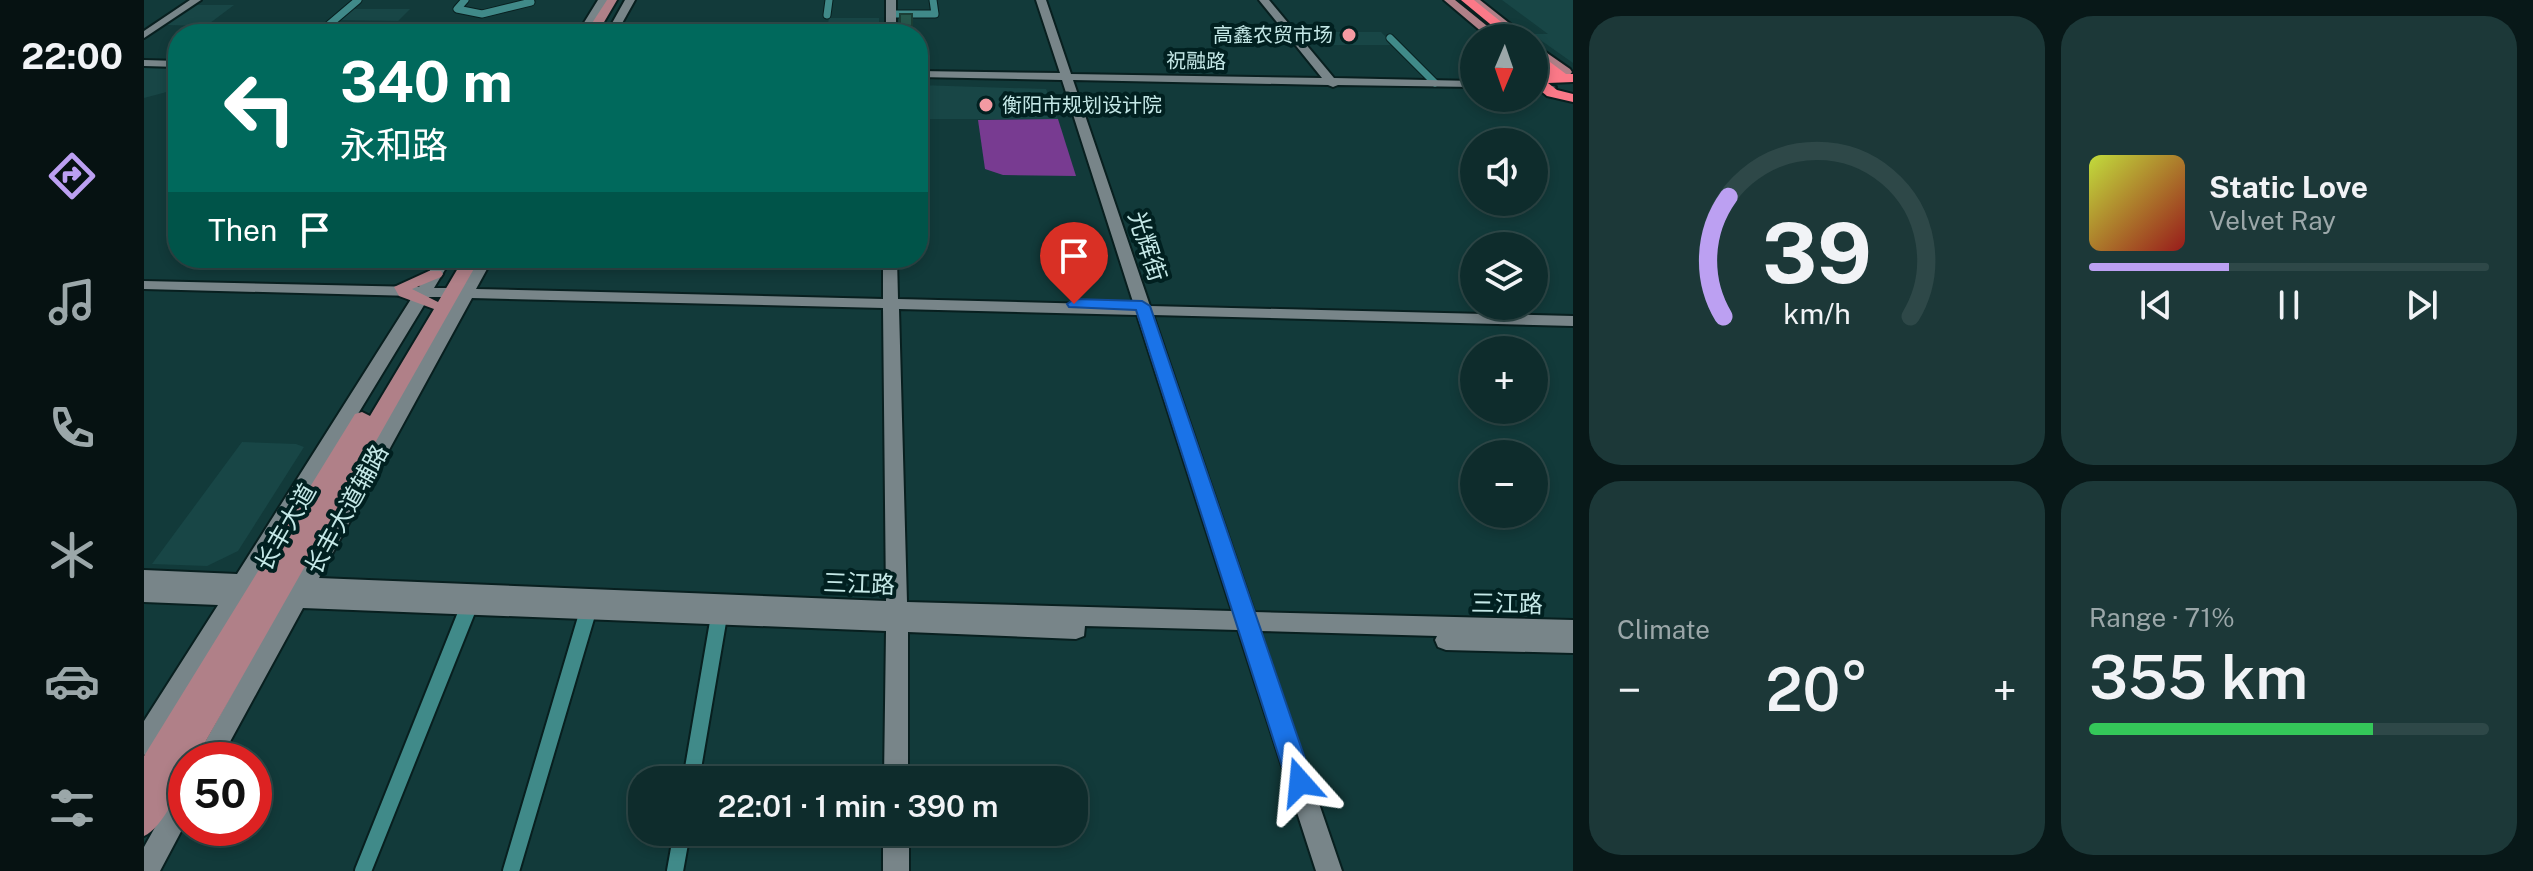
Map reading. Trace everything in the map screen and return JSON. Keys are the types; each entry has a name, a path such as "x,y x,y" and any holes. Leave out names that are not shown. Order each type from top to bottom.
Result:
{"highway":[{"path":"1457,0 1487,24"},
{"path":"1467,0 1497,24"},
{"path":"1551,83 1573,97"}],"main road":[{"path":"144,33 194,0"},
{"path":"588,24 603,0"},
{"path":"597,24 612,0"},
{"path":"607,24 621,0"},
{"path":"617,24 630,0"},
{"path":"888,0 890,24"},
{"path":"888,0 888,24"},
{"name":"光辉街","path":"1039,0 1244,628 1329,871"},
{"path":"1266,0 1333,82"},
{"path":"1449,0 1479,24"},
{"path":"1474,0 1504,24"},
{"path":"1548,58 1566,72 1551,83"},
{"path":"144,62 168,63"},
{"name":"祝融路","path":"928,76 1460,85"},
{"name":"祝融路","path":"1333,82 1460,86"},
{"name":"长丰大道","path":"144,822 436,289 452,268"},
{"name":"长丰大道","path":"436,289 460,268"},
{"name":"长丰大道辅路","path":"214,742 269,590 436,289 470,268"},
{"path":"888,268 896,766"},
{"path":"144,283 1573,319"},
{"name":"三江路","path":"144,579 469,606 719,616 891,617"},
{"name":"长丰大道","path":"144,782 269,590"},
{"name":"长丰大道辅路","path":"144,743 269,590"},
{"name":"三江路","path":"144,593 269,590 1573,643"},
{"path":"886,766 891,617"},
{"name":"光辉街","path":"1244,628 1317,871"},
{"name":"三江路","path":"1244,628 1573,630"},
{"path":"145,871 168,829"},
{"path":"885,846 885,871"},
{"path":"896,846 896,871"}],"street":[{"path":"330,24 358,0"},
{"path":"465,0 457,9 472,14 531,2"},
{"path":"827,15 829,0"},
{"path":"891,14 935,14 933,0"},
{"path":"1390,38 1435,83"},
{"path":"363,871 469,606"},
{"path":"511,871 588,611"},
{"path":"693,766 719,616"},
{"path":"675,871 679,846"}],"shaded area":[{"path":"1502,0 1573,0 1573,63 1548,45 1548,24 1534,24"},
{"path":"197,5 234,5 209,24 168,24"},
{"path":"354,9 410,9 398,21 341,20"},
{"path":"829,18 879,18 879,24 828,24"},
{"name":"高鑫农贸市场","path":"1311,32 1381,32 1394,45 1323,45"},
{"path":"144,68 168,69 168,92 144,98"},
{"name":"衡阳市规划设计院","path":"928,85 1046,89 1058,119 928,119"},
{"path":"1058,119 1076,176 1003,175 985,169 978,120"},
{"path":"242,442 304,447 238,551 207,566 152,564"}],"building":[{"path":"900,14 912,14 912,24 900,24"}],"place":[{"name":"高鑫农贸市场","path":"1349,35"},
{"name":"衡阳市规划设计院","path":"986,105"}],"route":[{"path":"1074,304 1142,306 1300,782"}]}
